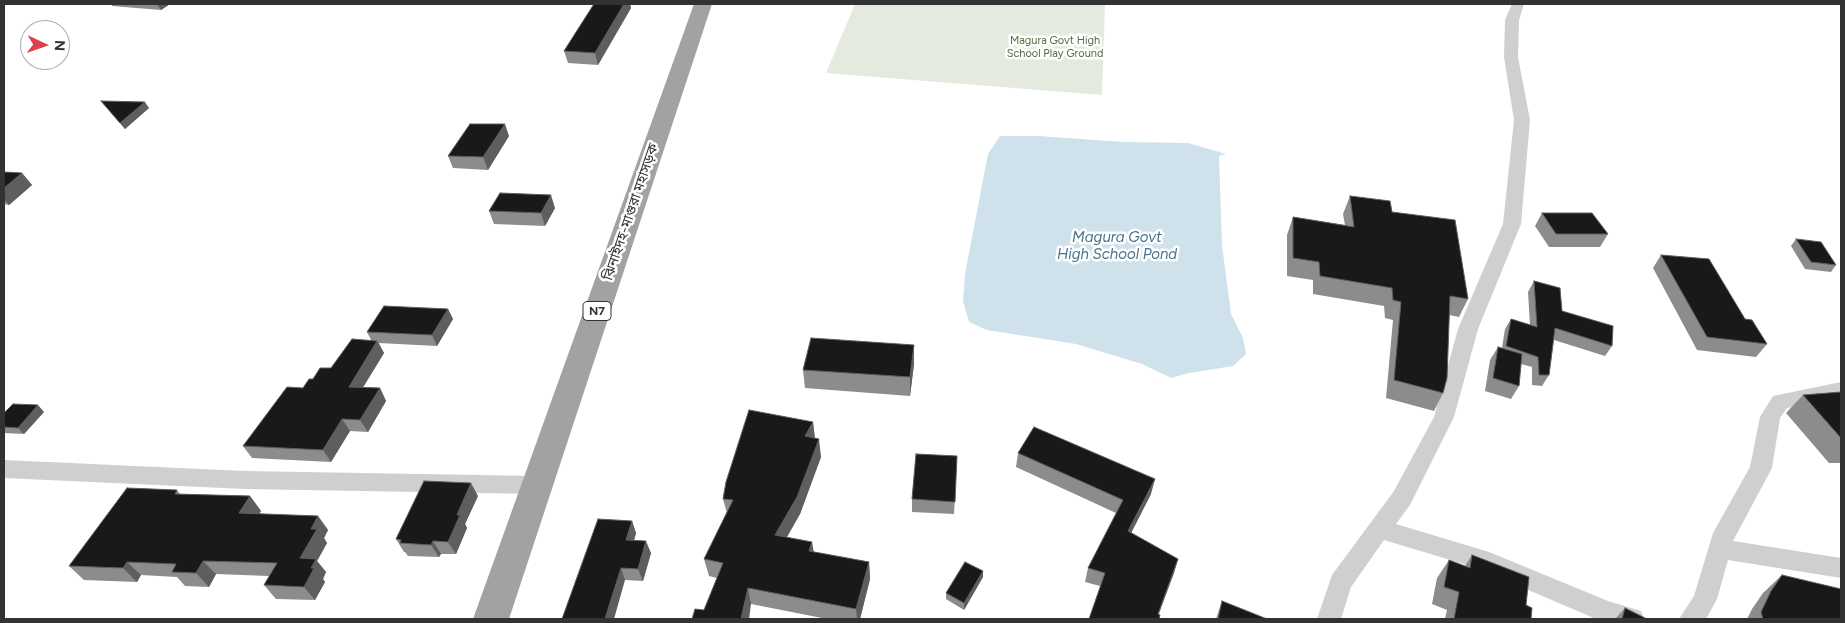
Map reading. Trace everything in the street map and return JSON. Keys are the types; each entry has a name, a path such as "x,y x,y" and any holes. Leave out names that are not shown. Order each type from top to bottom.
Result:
{"highway":[{"name":"ঝিনাইদহ-মাগুরা মহাসড়ক","path":"491,619 703,4"}],"street":[{"path":"1329,619 1340,583 1402,498 1444,417 1468,329 1512,224 1522,120 1511,57 1512,20 1518,4"},
{"path":"1692,619 1705,598 1724,533 1761,468 1770,417 1780,401 1841,390"},
{"path":"4,469 246,480 537,485"},
{"path":"1379,529 1481,559 1606,612 1632,619"},
{"path":"1719,549 1841,568"}],"green space":[{"name":"Magura Govt High School Play Ground","path":"855,4 1105,4 1102,95 826,73"}],"water":[{"name":"Magura Govt High School Pond","path":"1000,136 1188,143 1226,154 1219,156 1222,245 1231,314 1243,338 1246,354 1233,366 1171,378 1142,364 1076,344 987,330 969,322 963,301 965,274 988,154"}],"building":[{"path":"594,4 624,4 595,53 564,51"},
{"path":"101,101 145,102 120,123"},
{"path":"470,124 505,124 483,157 448,156"},
{"path":"4,172 22,173 4,188"},
{"path":"500,193 551,195 541,213 489,211"},
{"path":"1350,196 1390,201 1392,212 1455,220 1468,299 1450,296 1447,378 1443,393 1394,380 1401,302 1393,300 1392,288 1320,276 1319,262 1293,258 1293,217 1354,227"},
{"path":"1542,213 1592,213 1608,234 1556,234"},
{"path":"1796,239 1821,242 1836,265 1811,262"},
{"path":"1661,255 1709,259 1745,319 1752,320 1767,344 1707,337"},
{"path":"1534,281 1560,288 1562,311 1613,326 1612,346 1555,328 1549,375 1539,375 1538,357 1506,346 1511,319 1537,327"},
{"path":"384,306 448,309 432,335 367,332"},
{"path":"811,338 914,345 910,377 803,370"},
{"path":"352,339 377,341 349,387 380,388 360,420 342,419 323,450 243,446 287,387 303,388 309,379 313,379 320,368 331,368"},
{"path":"1498,347 1522,354 1519,386 1493,378"},
{"path":"1841,392 1841,438 1803,395"},
{"path":"13,404 38,405 18,428 4,427 4,413"},
{"path":"749,410 813,422 805,436 819,439 797,497 775,535 812,542 809,551 869,562 856,609 748,588 741,619 692,619 695,609 704,610 723,563 704,559 733,500 723,499 726,482"},
{"path":"1034,427 1155,479 1128,531 1178,559 1158,614 1160,615 1159,619 1089,619 1105,573 1088,568 1123,500 1018,453"},
{"path":"916,454 957,456 955,502 912,499"},
{"path":"424,481 471,483 448,542 433,541 431,545 400,543 401,540 396,539"},
{"path":"127,488 177,490 175,494 250,496 239,513 318,516 311,529 317,529 300,558 316,559 311,568 314,568 304,587 264,585 277,563 203,561 196,573 172,572 176,564 127,562 123,568 69,566"},
{"path":"598,519 632,521 626,540 646,541 638,569 621,568 605,619 562,619"},
{"path":"1472,555 1529,577 1526,605 1532,608 1531,619 1454,619 1459,592 1444,587 1449,560 1470,568"},
{"path":"965,562 983,571 964,603 946,593"},
{"path":"1782,575 1841,589 1841,619 1763,619 1761,612 1771,591"},
{"path":"1222,601 1267,619 1218,619"},
{"path":"1625,608 1647,619 1622,619"}]}
